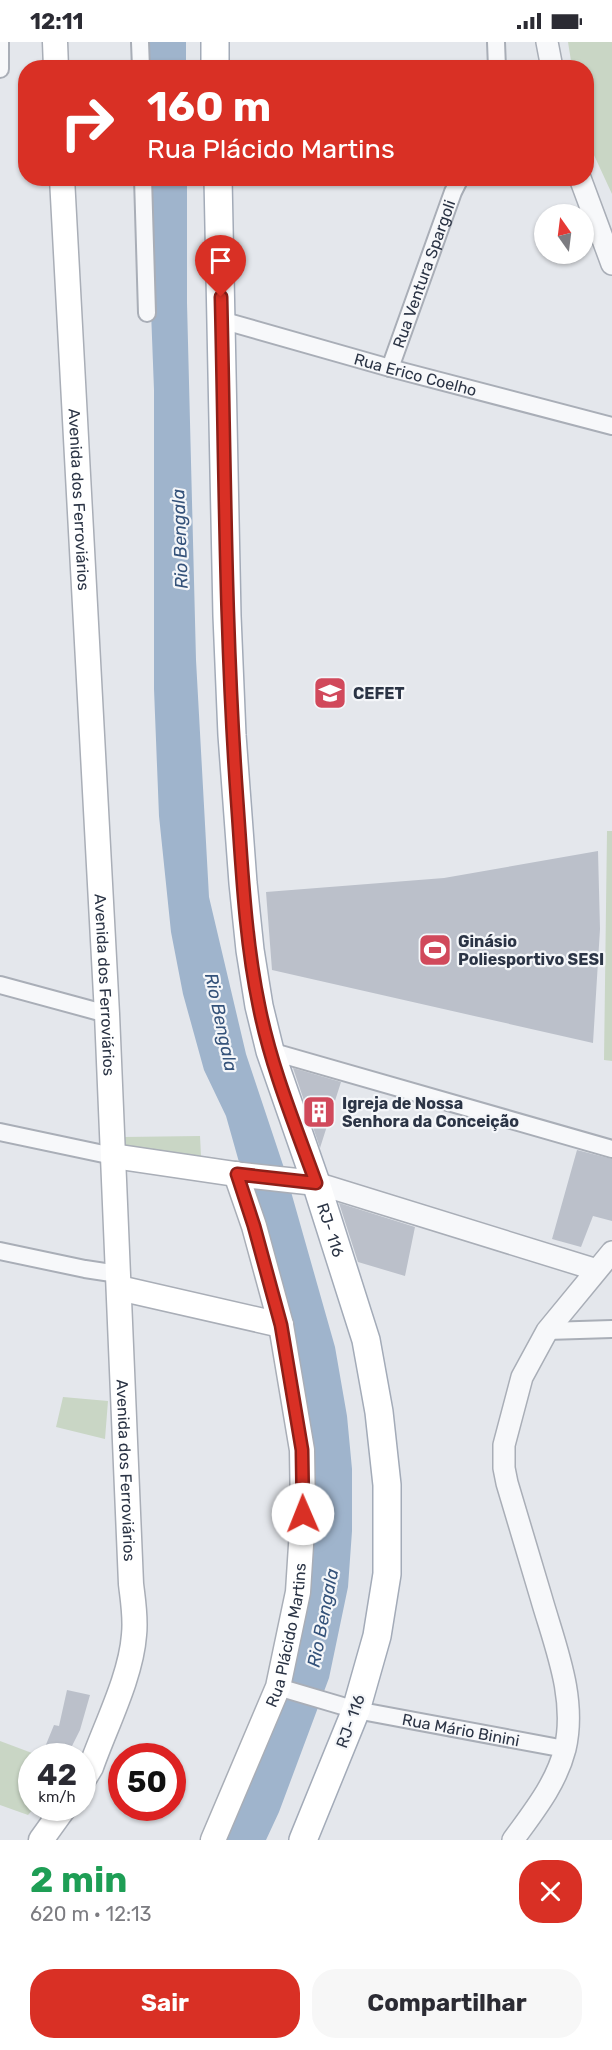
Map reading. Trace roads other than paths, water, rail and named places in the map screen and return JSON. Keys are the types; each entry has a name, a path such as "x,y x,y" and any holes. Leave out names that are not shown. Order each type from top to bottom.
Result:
{"main road":[{"path":"55,42 56,60"},
{"path":"215,42 215,60"},
{"name":"Avenida dos Ferroviários","path":"62,186 107,1014 134,1636 128,1668 96,1754"},
{"name":"RJ- 116","path":"218,186 232,735 250,950 259,1006 270,1051 308,1182 366,1340 379,1412 387,1485 387,1574 377,1636 303,1840"},
{"path":"113,1156 308,1182"},
{"name":"Rua Plácido Martins","path":"213,1840 280,1687 298,1592 303,1514 302,1450 281,1325 239,1174"},
{"path":"118,1281 281,1325"},
{"path":"41,1840 55,1821"}],"street":[{"path":"0,42 0,69"},
{"path":"140,42 141,60"},
{"path":"496,42 497,60"},
{"path":"547,42 550,60"},
{"path":"143,186 147,313"},
{"name":"Rua Ventura Spargoli","path":"390,368 456,186"},
{"path":"583,186 612,264"},
{"name":"Rua Erico Coelho","path":"222,320 390,368 612,426"},
{"path":"0,985 107,1014"},
{"path":"270,1051 612,1149"},
{"path":"0,1132 113,1156"},
{"path":"308,1182 597,1270"},
{"path":"0,1251 85,1269 118,1281"},
{"path":"513,1840 553,1783 565,1749 569,1725 568,1700 559,1659 507,1483 503,1456 504,1445 522,1377 547,1331 612,1252"},
{"path":"547,1331 612,1329"},
{"name":"Rua Mário Binini","path":"280,1687 349,1708 565,1749"}],"water":[{"path":"142,42 186,42 186,60 142,60"},
{"name":"Rio Bengala","path":"146,186 187,186 187,303 196,660 209,897 246,1054 286,1174 335,1347 347,1416 352,1469 352,1531 348,1587 329,1678 279,1812 266,1840 224,1840 312,1536 257,1226 226,1116 204,1070 183,994 171,932 159,816 154,689 154,390"}],"place":[{"name":"CEFET","path":"330,693"},
{"name":"Ginásio Poliesportivo SESI","path":"435,950"},
{"name":"Igreja de Nossa Senhora da Conceição","path":"319,1112"}]}
